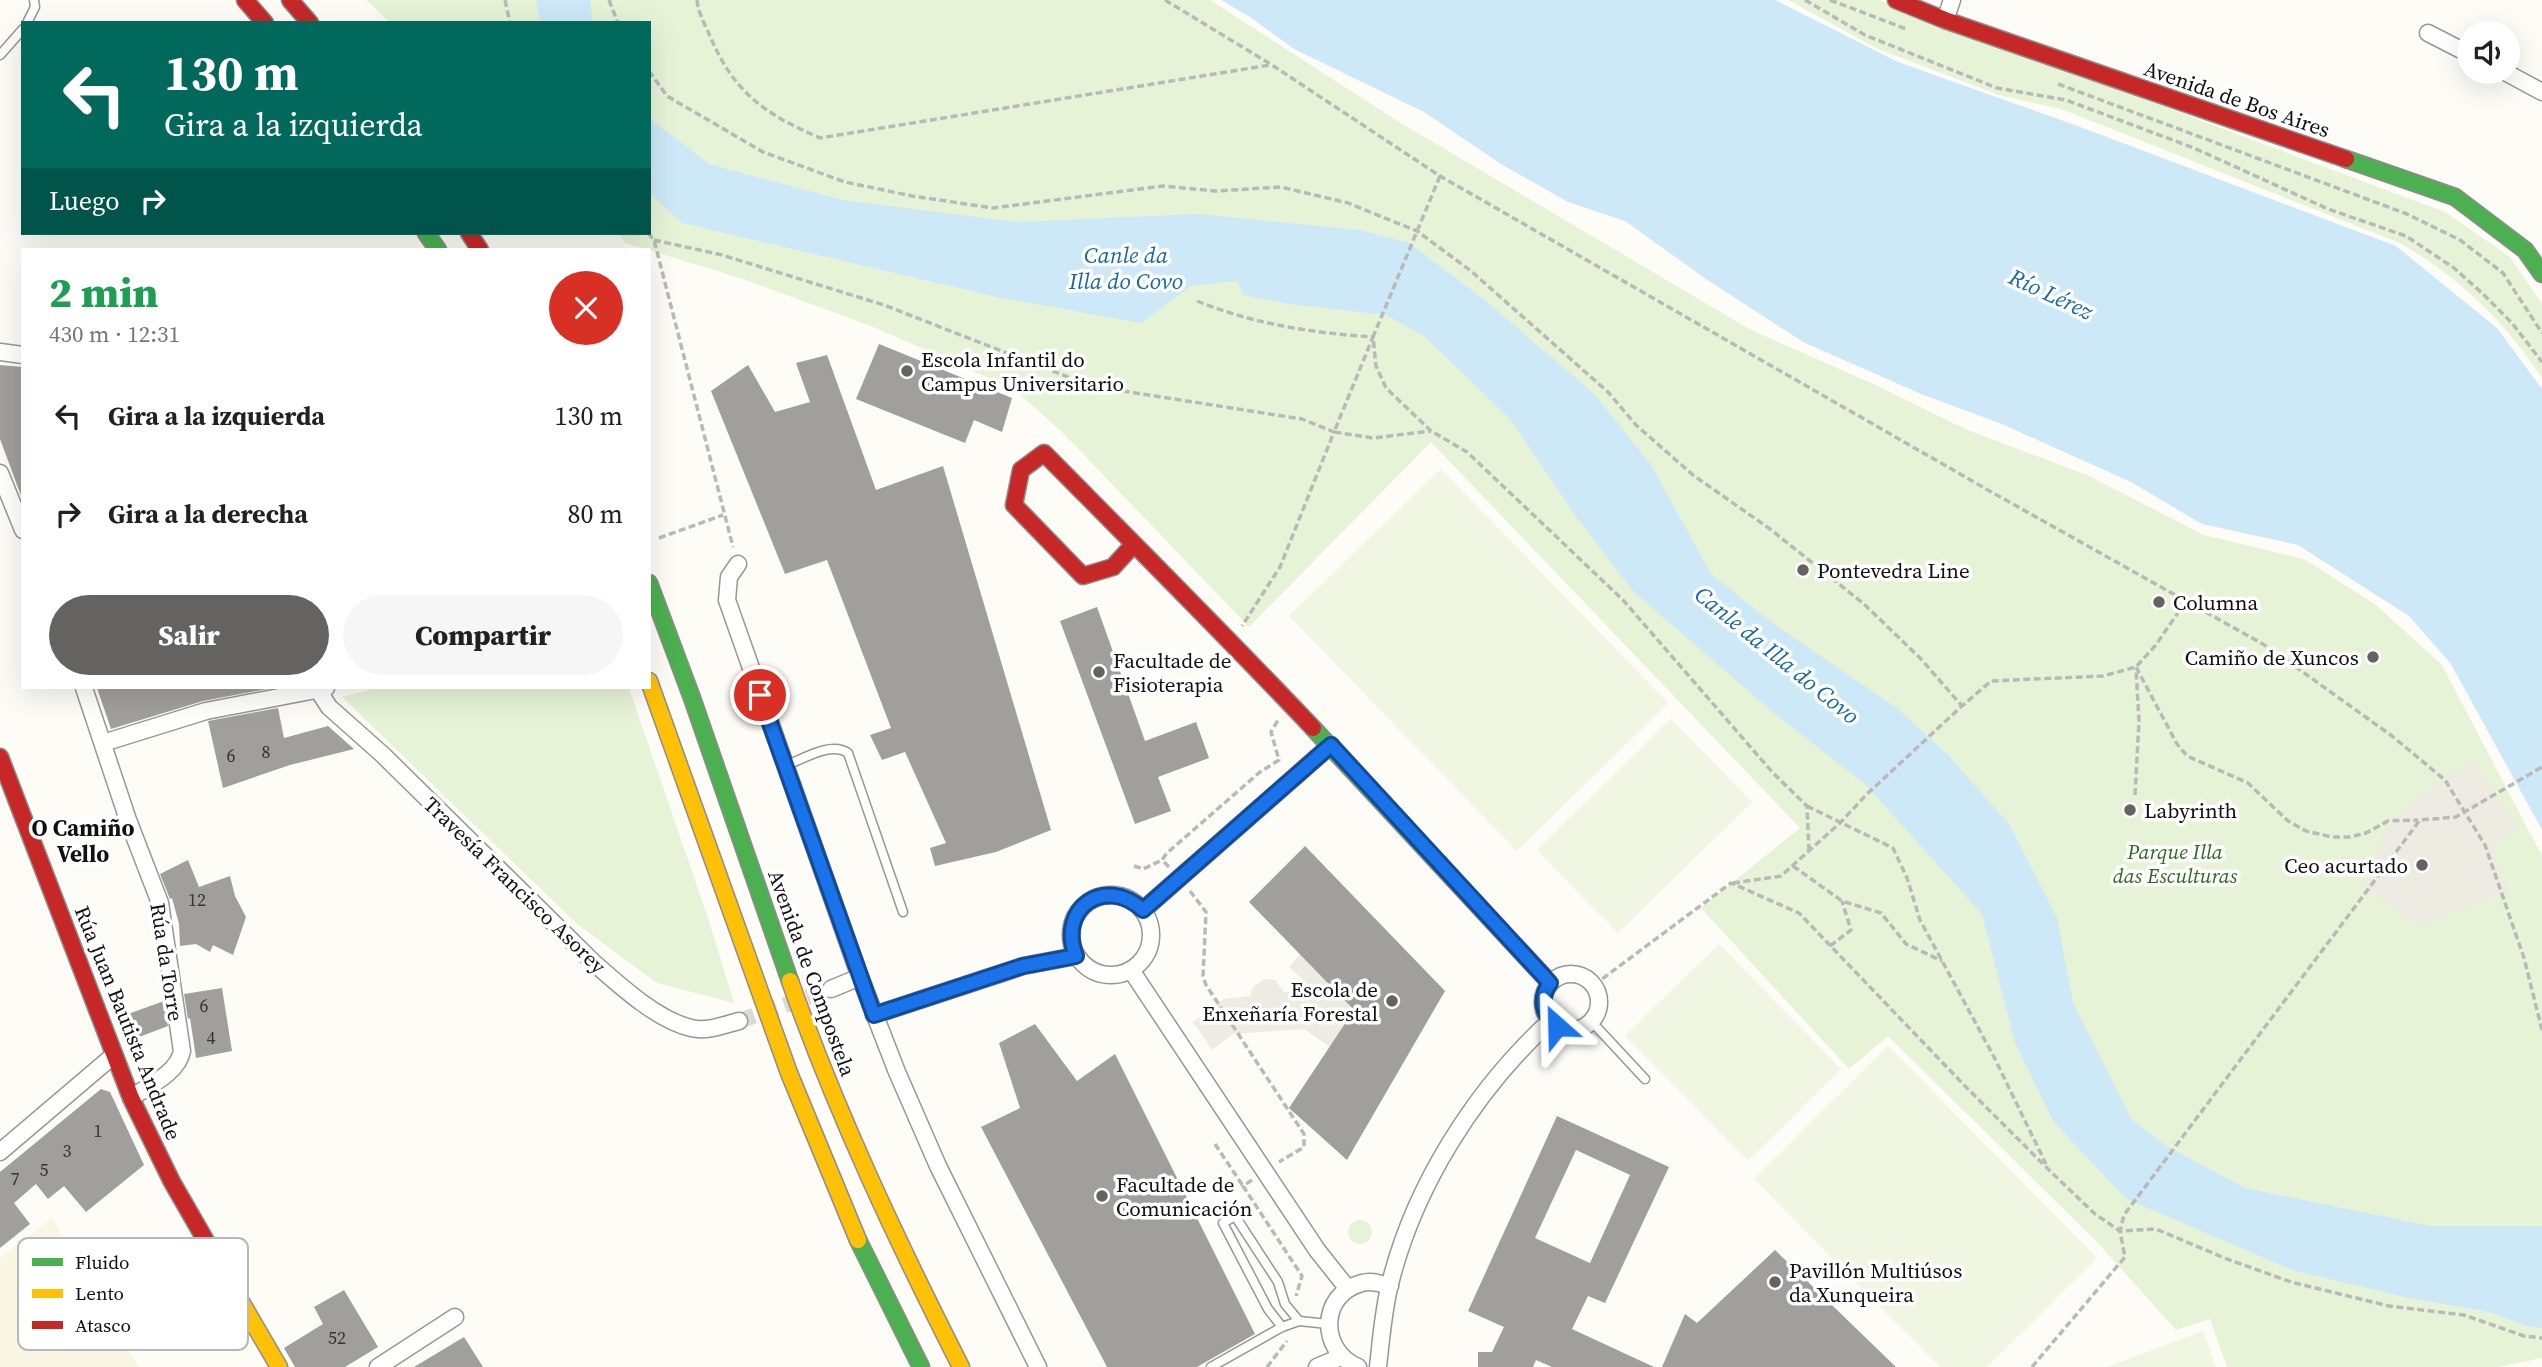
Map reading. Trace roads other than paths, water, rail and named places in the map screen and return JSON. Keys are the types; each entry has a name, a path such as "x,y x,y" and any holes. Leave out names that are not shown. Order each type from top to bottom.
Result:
{"main road":[{"path":"245,0 263,21"},
{"path":"290,0 308,21"},
{"name":"Avenida de Bos Aires","path":"1895,0 1945,20 2455,197 2525,250 2542,273"},
{"path":"1134,544 1113,567 1083,576 1014,505 1021,470 1044,453 1134,544 1234,646 1292,706 1331,745 1550,983"},
{"name":"Avenida de Compostela","path":"651,589 814,1045 859,1155 924,1295 961,1367"},
{"path":"651,687 784,1061 828,1171 891,1312 921,1367"},
{"name":"Rúa Juan Bautista Andrade","path":"0,758 131,1098 172,1182 204,1238"},
{"name":"Rúa Juan Bautista Andrade","path":"248,1313 279,1367"}],"street":[{"path":"1945,20 1952,0"},
{"path":"2428,33 2457,48"},
{"path":"2520,80 2542,92"},
{"path":"0,352 21,355"},
{"path":"0,473 21,525"},
{"path":"738,564 729,577 727,600 874,1015 937,1166 1038,1367"},
{"name":"Rúa da Torre","path":"84,689 128,820 160,903 182,1051 180,1061 174,1068 131,1098"},
{"path":"103,743 205,711 322,689"},
{"name":"Travesía Francisco Asorey","path":"322,689 329,707 383,755 593,962 620,985 646,1004 692,1028 709,1029 739,1021"},
{"path":"1143,910 1331,745"},
{"path":"1120,896 1133,901 1143,910 1149,922 1149,950 1142,962 1131,970 1119,975 1094,972 1076,956 1070,930 1083,906 1094,898 1120,896"},
{"path":"874,1015 1023,966 1076,956"},
{"path":"1131,970 1318,1250 1348,1289"},
{"path":"1572,974 1581,975 1594,985 1599,1004 1591,1021 1575,1030 1566,1030 1550,1021 1543,1006 1550,983 1556,978 1572,974"},
{"path":"831,989 860,977"},
{"path":"1378,1367 1390,1286 1405,1236 1420,1200 1482,1094 1518,1051 1550,1021"},
{"path":"0,1152 114,1055"},
{"path":"1358,1367 1341,1357 1329,1337 1328,1324 1332,1306 1348,1289 1362,1283 1390,1286"},
{"path":"378,1367 456,1317"},
{"path":"1317,1367 1341,1357"}],"lane":[{"path":"28,21 35,7 34,0"},
{"path":"0,55 21,31"},
{"path":"785,766 833,748 848,753 902,912"},
{"path":"1591,1021 1645,1079"},
{"path":"1235,1216 1278,1282 1285,1304 1292,1311 1290,1324 1268,1309 1223,1223 1235,1216"},
{"path":"1211,1367 1290,1324 1328,1324"}],"water":[{"path":"536,0 590,0 593,21 540,21"},
{"name":"Río Lérez","path":"1221,0 1775,0 1898,62 2075,125 2396,246 2497,328 2542,389 2542,830 2451,664 2409,616 2298,545 2202,524 2131,482 2002,424 1921,394 1803,342 1706,279 1625,221 1568,202 1501,164 1424,112 1294,49"},
{"name":"Canle da Illa do Covo","path":"651,120 709,164 842,200 1016,222 1198,214 1359,230 1409,243 1485,300 1594,394 1651,465 1711,574 1771,622 1898,709 1949,756 2009,824 2057,918 2073,1003 2132,1120 2168,1147 2245,1188 2430,1226 2542,1226 2542,1328 2527,1326 2493,1313 2404,1297 2292,1270 2125,1198 2054,1122 2015,1043 1982,914 1866,785 1774,713 1634,592 1577,518 1511,420 1424,336 1386,315 1289,304 1244,295 1237,281 1191,286 1141,323 997,297 682,223 651,195"}],"tunnel":[{"path":"739,1021 831,989"}],"place":[{"name":"Escola Infantil do Campus Universitario","path":"907,371"},
{"name":"Pontevedra Line","path":"1803,570"},
{"name":"Columna","path":"2159,602"},
{"name":"Camiño de Xuncos","path":"2373,657"},
{"name":"Facultade de Fisioterapia","path":"1099,672"},
{"name":"Labyrinth","path":"2130,810"},
{"name":"Ceo acurtado","path":"2422,865"},
{"name":"Escola de Enxeñaría Forestal","path":"1392,1001"},
{"name":"Facultade de Comunicación","path":"1102,1196"},
{"name":"Pavillón Multiúsos da Xunqueira","path":"1775,1282"}],"district":[{"name":"O Camiño Vello","path":"83,841"}],"park label":[{"name":"Parque Illa das Esculturas","path":"2175,863"}]}
